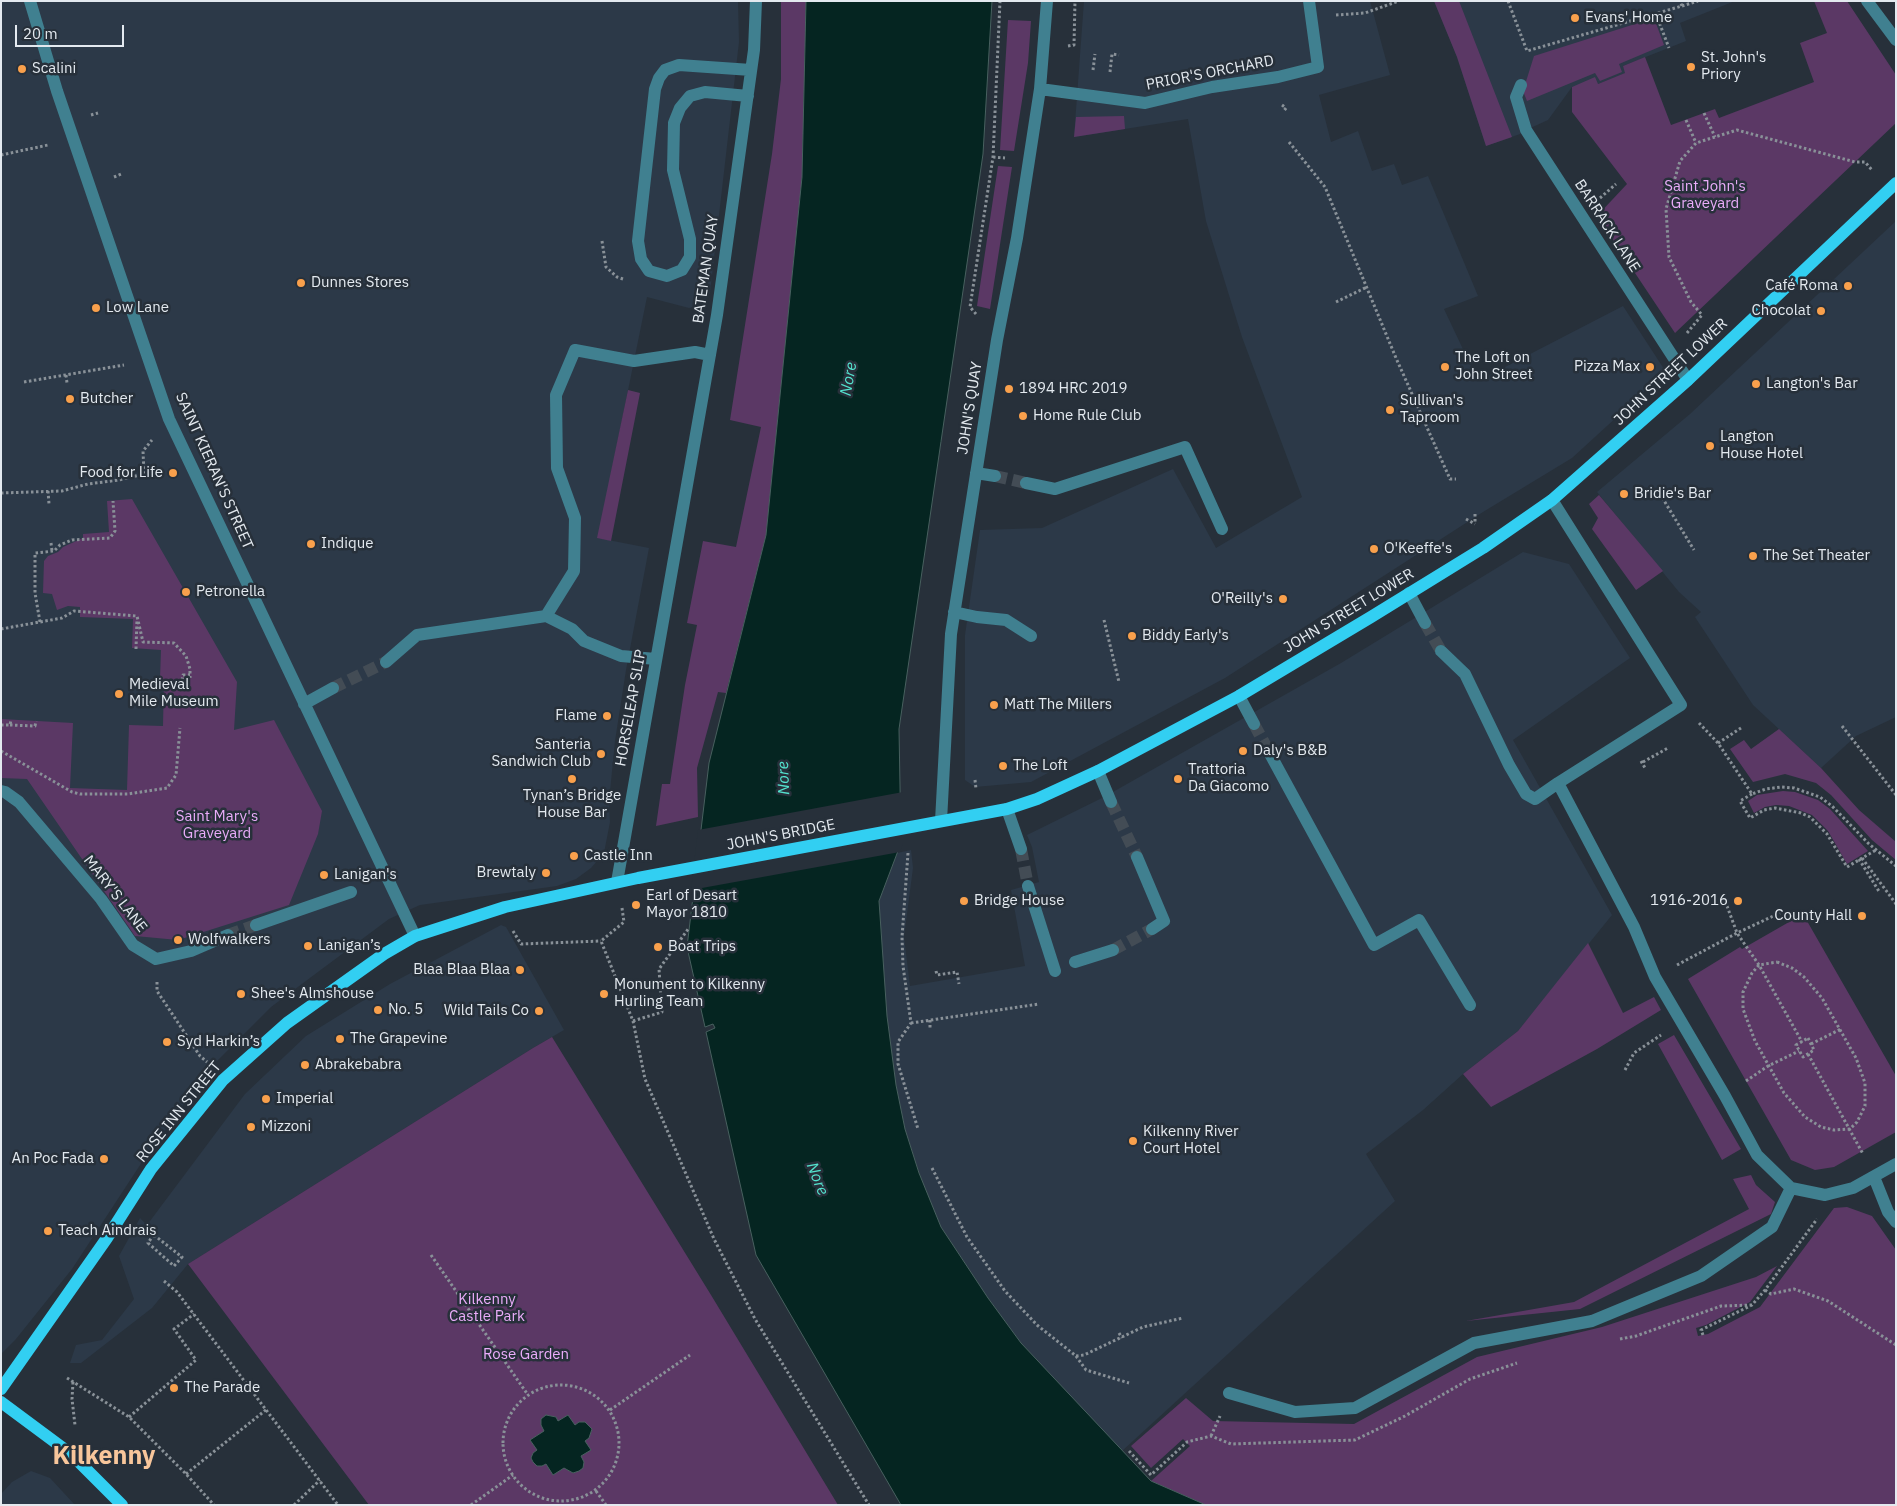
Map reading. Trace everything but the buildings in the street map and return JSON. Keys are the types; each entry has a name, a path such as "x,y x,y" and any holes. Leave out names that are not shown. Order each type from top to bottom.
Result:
{"main road":[{"name":"JOHN STREET LOWER","path":"916,825 1006,809 1037,799 1098,771 1239,696 1483,548 1552,500 1688,380 1893,186"},
{"name":"JOHN'S BRIDGE","path":"652,875 916,825"},
{"name":"ROSE INN STREET","path":"1,1390 107,1238 151,1170 223,1080 287,1023 384,954 415,936 505,907 652,875"},
{"path":"1,1402 71,1454 122,1505"}],"street":[{"name":"SAINT KIERAN'S STREET","path":"30,1 57,91 170,419 415,936"},
{"name":"BATEMAN QUAY","path":"677,540 710,354 748,96 754,50 756,1"},
{"name":"JOHN'S QUAY","path":"941,821 951,634 997,340 1017,238 1040,89 1047,1"},
{"name":"PRIOR'S ORCHARD","path":"1040,89 1145,103 1212,87 1278,77 1318,67 1309,1"},
{"path":"1867,1 1896,40"},
{"path":"748,96 704,92 690,96 680,108 674,123 673,170 690,239 690,257 682,270 668,276 649,272 641,259 638,241 655,89 659,78 665,70 679,65 751,70"},
{"name":"BARRACK LANE","path":"1521,85 1516,97 1526,130 1688,380"},
{"path":"546,616 574,571 575,518 557,468 556,395 575,350 634,361 695,352 710,354"},
{"path":"1026,483 1055,489 1185,447 1222,529"},
{"path":"976,473 995,476"},
{"path":"1441,651 1465,674 1509,765 1526,794 1535,799 1681,705 1552,500"},
{"name":"HORSELEAP SLIP","path":"617,882 677,540"},
{"path":"1409,593 1425,623"},
{"path":"954,612 1006,620 1031,636"},
{"path":"386,662 417,635 546,616 572,629 584,641 621,656 656,659"},
{"path":"304,704 334,688"},
{"path":"1239,696 1254,724"},
{"path":"1269,752 1374,945 1419,920 1470,1005"},
{"path":"1098,771 1111,802"},
{"path":"1558,783 1634,927 1655,977 1725,1096 1757,1155 1791,1188 1825,1195 1853,1188 1896,1164"},
{"name":"MARY'S LANE","path":"1,791 19,802 101,899 133,945 156,959 190,951 228,935"},
{"path":"1006,809 1021,849"},
{"path":"1137,857 1164,921 1152,929"},
{"path":"1028,886 1055,971"},
{"path":"256,925 351,892"},
{"path":"1075,962 1113,950"},
{"path":"1874,1177 1888,1212 1896,1222"},
{"path":"1229,1393 1295,1412 1355,1408 1474,1342 1592,1321 1701,1276 1772,1227 1791,1188"}],"path":[{"path":"997,340 970,307 993,157 1000,1"},
{"path":"1311,18 1365,13 1399,1"},
{"path":"1508,1 1527,51 1698,1"},
{"path":"1680,1 1682,6"},
{"path":"1074,44 1076,2"},
{"path":"1656,14 1669,48"},
{"path":"1112,54 1119,55"},
{"path":"1282,105 1286,108 1283,112"},
{"path":"1704,113 1715,137"},
{"path":"1686,120 1696,142"},
{"path":"1676,361 1681,340 1702,315 1690,302 1669,257 1666,209 1680,161 1696,142 1737,130 1855,162 1865,162 1893,186"},
{"path":"1289,142 1325,187 1396,358 1450,479"},
{"path":"1,156 54,143"},
{"path":"114,177 121,174"},
{"path":"602,241 606,267"},
{"path":"1336,302 1367,287"},
{"path":"24,382 114,368"},
{"path":"66,375 68,384"},
{"path":"1,493 62,491 88,484 119,480 144,474 143,451"},
{"path":"1450,479 1456,479"},
{"path":"1447,484 1450,479"},
{"path":"1656,489 1694,550"},
{"path":"48,491 49,504"},
{"path":"40,622 34,593 35,553 52,551 72,540 110,538 115,531 113,501"},
{"path":"1475,514 1476,525"},
{"path":"1466,518 1476,525"},
{"path":"1468,530 1483,520"},
{"path":"51,543 52,551"},
{"path":"1,629 62,618 74,612 137,616"},
{"path":"136,649 137,616"},
{"path":"137,616 143,642 174,643 186,656 190,676 183,675 182,680"},
{"path":"1104,620 1119,682"},
{"path":"10,725 11,720"},
{"path":"1,725 35,726 36,721"},
{"path":"1842,726 1896,796"},
{"path":"1703,727 1718,743 1752,794"},
{"path":"1,751 72,792 80,794 128,794 167,788 176,775 180,728"},
{"path":"1718,743 1741,728"},
{"path":"1642,763 1668,748"},
{"path":"20,762 20,770"},
{"path":"1876,850 1846,866 1827,834 1810,818 1800,813 1775,808 1764,810 1750,818 1740,801 1766,788 1781,787 1794,788 1820,797 1832,806 1876,850 1896,866"},
{"path":"908,850 903,911 903,966 911,1023 898,1042 898,1064 918,1129"},
{"path":"1861,858 1896,904"},
{"path":"1861,858 1880,893"},
{"path":"1877,889 1883,885"},
{"path":"1728,906 1737,933 1759,965 1802,1042"},
{"path":"1655,977 1737,933 1784,911"},
{"path":"510,925 521,944 601,941 624,922"},
{"path":"633,1021 662,1012 659,969 689,928"},
{"path":"601,941 633,1021 645,1079 714,1239 755,1319 869,1505"},
{"path":"1777,962 1792,968 1804,977 1822,998 1841,1029 1856,1058 1865,1083 1865,1106 1857,1122 1850,1129 1834,1130 1821,1127 1805,1117 1784,1093 1768,1066 1755,1041 1743,1009 1743,992 1752,973 1759,965 1777,962"},
{"path":"936,971 937,975 957,972 959,984"},
{"path":"157,989 200,1056 210,1064"},
{"path":"911,1023 1039,1004"},
{"path":"930,1020 930,1028"},
{"path":"1811,1044 1841,1029"},
{"path":"1625,1070 1634,1052 1656,1038"},
{"path":"1808,1038 1814,1050 1803,1057 1796,1045 1802,1042 1808,1038"},
{"path":"1768,1066 1799,1051"},
{"path":"1808,1054 1850,1129"},
{"path":"932,1168 967,1237 1005,1291 1036,1325 1076,1356 1086,1370 1129,1382"},
{"path":"1703,1335 1701,1330 1752,1305 1822,1212"},
{"path":"154,1235 182,1257 174,1266 148,1243 157,1230"},
{"path":"432,1255 528,1395"},
{"path":"164,1281 177,1292 338,1505"},
{"path":"1765,1290 1771,1294 1794,1290 1828,1301 1896,1345"},
{"path":"1613,1340 1636,1336 1721,1306 1752,1305"},
{"path":"128,1417 196,1360 174,1329 194,1314"},
{"path":"1076,1356 1084,1355 1143,1328 1183,1318"},
{"path":"1119,1333 1122,1338"},
{"path":"610,1410 690,1355"},
{"path":"1129,1451 1151,1475 1187,1442 1211,1436 1231,1444 1355,1440 1405,1416 1470,1379 1523,1361"},
{"path":"67,1378 128,1417 186,1474 214,1505"},
{"path":"73,1381 72,1399 75,1426"},
{"path":"561,1384 572,1386 584,1389 595,1395 610,1410 618,1427 620,1450 612,1472 596,1490 574,1500 550,1500 528,1491 513,1475 504,1455 504,1433 512,1412 518,1403 528,1395 549,1386 561,1384"},
{"path":"186,1474 267,1409"},
{"path":"471,1505 513,1475"},
{"path":"294,1505 320,1480"},
{"path":"596,1490 606,1505"}],"shaded area":[{"path":"1,1 738,1 739,42 710,293 702,305 689,308 647,297 598,538 649,548 615,741 609,802 610,822 604,853 591,868 576,879 557,886 420,905 389,919 271,1007 210,1068 144,1159 72,1269 16,1339 1,1354"},
{"path":"1084,1 1370,1 1390,75 1319,95 1331,142 1358,131 1372,171 1394,164 1402,185 1428,176 1478,296 1444,309 1478,381 1623,306 1666,372 1572,458 1483,512 1225,678 1031,782 975,787 965,780 965,635 980,530 1042,528 1173,469 1216,548 1302,497 1242,337 1206,221 1188,119 1074,137"},
{"path":"1434,1 1735,1 1680,23 1686,41 1623,66 1626,73 1598,84 1572,87 1548,120 1520,134 1486,146 1457,57"},
{"path":"1896,221 1896,717 1856,736 1821,768 1753,705 1695,617 1701,612 1679,592 1597,492 1690,414"},
{"path":"1523,552 1569,564 1630,658 1513,740 1612,915 1518,1031 1463,1074 1423,1110 1366,1154 1395,1201 1122,1451 1021,1343 988,1298 941,1227 927,1196 905,1129 896,1085 887,1016 879,901 897,853 911,850 913,868 904,937 910,986 1025,966 1011,890 1039,882 1032,847 1027,835 1104,797 1341,663"},
{"path":"501,925 506,927 564,1030 188,1264 152,1308 81,1363 70,1363 76,1345 102,1340 134,1299 119,1256 140,1218 147,1225 245,1094 306,1036 390,984"},
{"path":"31,1471 50,1478 75,1505 1,1505 1,1494 12,1482"}],"green space":[{"path":"781,1 806,1 802,177 766,535 726,693 718,692 697,768 698,817 656,826 662,784 670,784 685,685 697,625 687,623 703,541 736,547 761,427 730,420 772,154 781,79"},
{"path":"1434,1 1459,1 1512,137 1486,146 1457,57"},
{"name":"Saint John's Graveyard","path":"1814,1 1847,1 1896,75 1896,123 1675,333 1597,216 1627,184 1572,112 1572,87 1595,77 1598,84 1625,73 1623,66 1645,57 1671,125 1715,109 1719,118 1814,82 1800,43 1827,33"},
{"path":"1654,18 1664,45 1619,64 1622,72 1600,81 1595,73 1527,101 1523,91 1534,56"},
{"path":"1008,20 1031,21 1028,63 1014,151 1000,150"},
{"path":"1124,116 1125,129 1074,137 1076,117"},
{"path":"998,166 1012,167 990,309 977,306"},
{"path":"628,390 640,393 611,541 597,538"},
{"path":"1599,495 1663,571 1636,590 1592,529 1598,518 1589,504"},
{"name":"Saint Mary's Graveyard","path":"132,499 237,682 234,730 274,720 322,811 318,834 289,905 178,940 135,936 27,779 1,778 1,719 73,723 70,788 127,790 129,725 163,726 164,680 160,679 161,650 132,648 133,619 80,617 80,607 68,606 57,610 52,594 43,593 44,561 48,556 83,538 83,534 109,532 107,501"},
{"path":"1779,729 1821,768 1859,810 1896,842 1896,860 1872,840 1831,795 1816,783 1785,774 1753,782 1730,749 1744,740 1751,749"},
{"path":"1783,791 1795,792 1818,800 1830,809 1868,851 1847,864 1828,831 1812,815 1789,806 1776,805 1765,807 1754,813 1748,801 1757,795"},
{"path":"1803,914 1896,1076 1896,1132 1834,1167 1815,1170 1791,1160 1688,979 1740,947 1742,949"},
{"path":"1588,943 1623,1013 1654,997 1661,1010 1597,1049 1491,1107 1463,1074 1518,1031"},
{"path":"1674,1035 1741,1149 1722,1160 1658,1044"},
{"name":"Rose Garden","path":"552,1037 838,1505 369,1505 188,1264"},
{"path":"1751,1175 1756,1185 1775,1202 1771,1214 1580,1309 1466,1321 1574,1302 1749,1209 1733,1179"},
{"path":"1847,1207 1872,1216 1896,1250 1896,1505 1206,1505 1151,1481 1190,1446 1183,1439 1151,1468 1131,1446 1186,1398 1213,1421 1354,1424 1477,1357 1602,1327 1756,1277 1777,1266 1750,1302 1706,1325 1696,1328 1698,1336 1708,1334 1760,1307 1834,1208"}],"water":[{"name":"Nore","path":"806,1 992,1 983,154 899,729 901,843 879,901 887,1016 896,1085 905,1129 919,1173 941,1227 988,1298 1021,1343 1151,1481 1206,1505 901,1505 756,1255 706,1032 715,1028 713,1024 705,1027 687,947 709,763 766,535 802,177"},
{"path":"546,1415 556,1417 558,1421 568,1415 575,1425 579,1422 585,1422 592,1429 589,1438 585,1441 591,1450 581,1456 584,1462 583,1468 579,1471 573,1473 564,1468 553,1475 546,1464 537,1466 533,1462 531,1458 537,1450 530,1440 544,1431 541,1419"}],"pier":[{"path":"903,792 903,843 900,852 691,890 698,830"}],"tunnel":[{"path":"995,476 1026,483"},
{"path":"1425,623 1441,651"},
{"path":"333,688 386,662"},
{"path":"1254,724 1269,752"},
{"path":"1111,802 1137,857"},
{"path":"1021,849 1028,886"},
{"path":"228,935 256,925"},
{"path":"1113,950 1152,929"}],"place":[{"name":"Evans' Home","path":"1575,18"},
{"name":"St. John's Priory","path":"1691,67"},
{"name":"Scalini","path":"22,69"},
{"name":"Dunnes Stores","path":"301,283"},
{"name":"Café Roma","path":"1848,286"},
{"name":"Low Lane","path":"96,308"},
{"name":"Chocolat","path":"1821,311"},
{"name":"The Loft on John Street","path":"1445,367"},
{"name":"Pizza Max","path":"1650,367"},
{"name":"Langton's Bar","path":"1756,384"},
{"name":"1894 HRC 2019","path":"1009,389"},
{"name":"Butcher","path":"70,399"},
{"name":"Sullivan's Taproom","path":"1390,410"},
{"name":"Home Rule Club","path":"1023,416"},
{"name":"Langton House Hotel","path":"1710,446"},
{"name":"Food for Life","path":"173,473"},
{"name":"Bridie's Bar","path":"1624,494"},
{"name":"Indique","path":"311,544"},
{"name":"O'Keeffe's","path":"1374,549"},
{"name":"The Set Theater","path":"1753,556"},
{"name":"Petronella","path":"186,592"},
{"name":"O'Reilly's","path":"1283,599"},
{"name":"Biddy Early's","path":"1132,636"},
{"name":"Medieval Mile Museum","path":"119,694"},
{"name":"Matt The Millers","path":"994,705"},
{"name":"Flame","path":"607,716"},
{"name":"Daly's B&B","path":"1243,751"},
{"name":"Santeria Sandwich Club","path":"601,754"},
{"name":"The Loft","path":"1003,766"},
{"name":"Tynan’s Bridge House Bar","path":"572,779"},
{"name":"Trattoria Da Giacomo","path":"1178,779"},
{"name":"Castle Inn","path":"574,856"},
{"name":"Brewtaly","path":"546,873"},
{"name":"Lanigan's","path":"324,875"},
{"name":"Bridge House","path":"964,901"},
{"name":"1916-2016","path":"1738,901"},
{"name":"Earl of Desart Mayor 1810","path":"636,905"},
{"name":"County Hall","path":"1862,916"},
{"name":"Wolfwalkers","path":"178,940"},
{"name":"Lanigan’s","path":"308,946"},
{"name":"Boat Trips","path":"658,947"},
{"name":"Blaa Blaa Blaa","path":"520,970"},
{"name":"Shee's Almshouse","path":"241,994"},
{"name":"Monument to Kilkenny Hurling Team","path":"604,994"},
{"name":"No. 5","path":"378,1010"},
{"name":"Wild Tails Co","path":"539,1011"},
{"name":"The Grapevine","path":"340,1039"},
{"name":"Syd Harkin’s","path":"167,1042"},
{"name":"Abrakebabra","path":"305,1065"},
{"name":"Imperial","path":"266,1099"},
{"name":"Mizzoni","path":"251,1127"},
{"name":"Kilkenny River Court Hotel","path":"1133,1141"},
{"name":"An Poc Fada","path":"104,1159"},
{"name":"Teach Aindrais","path":"48,1231"},
{"name":"The Parade","path":"174,1388"}],"district":[{"name":"Kilkenny","path":"104,1457"}],"park label":[{"name":"Kilkenny Castle Park","path":"487,1308"}]}
